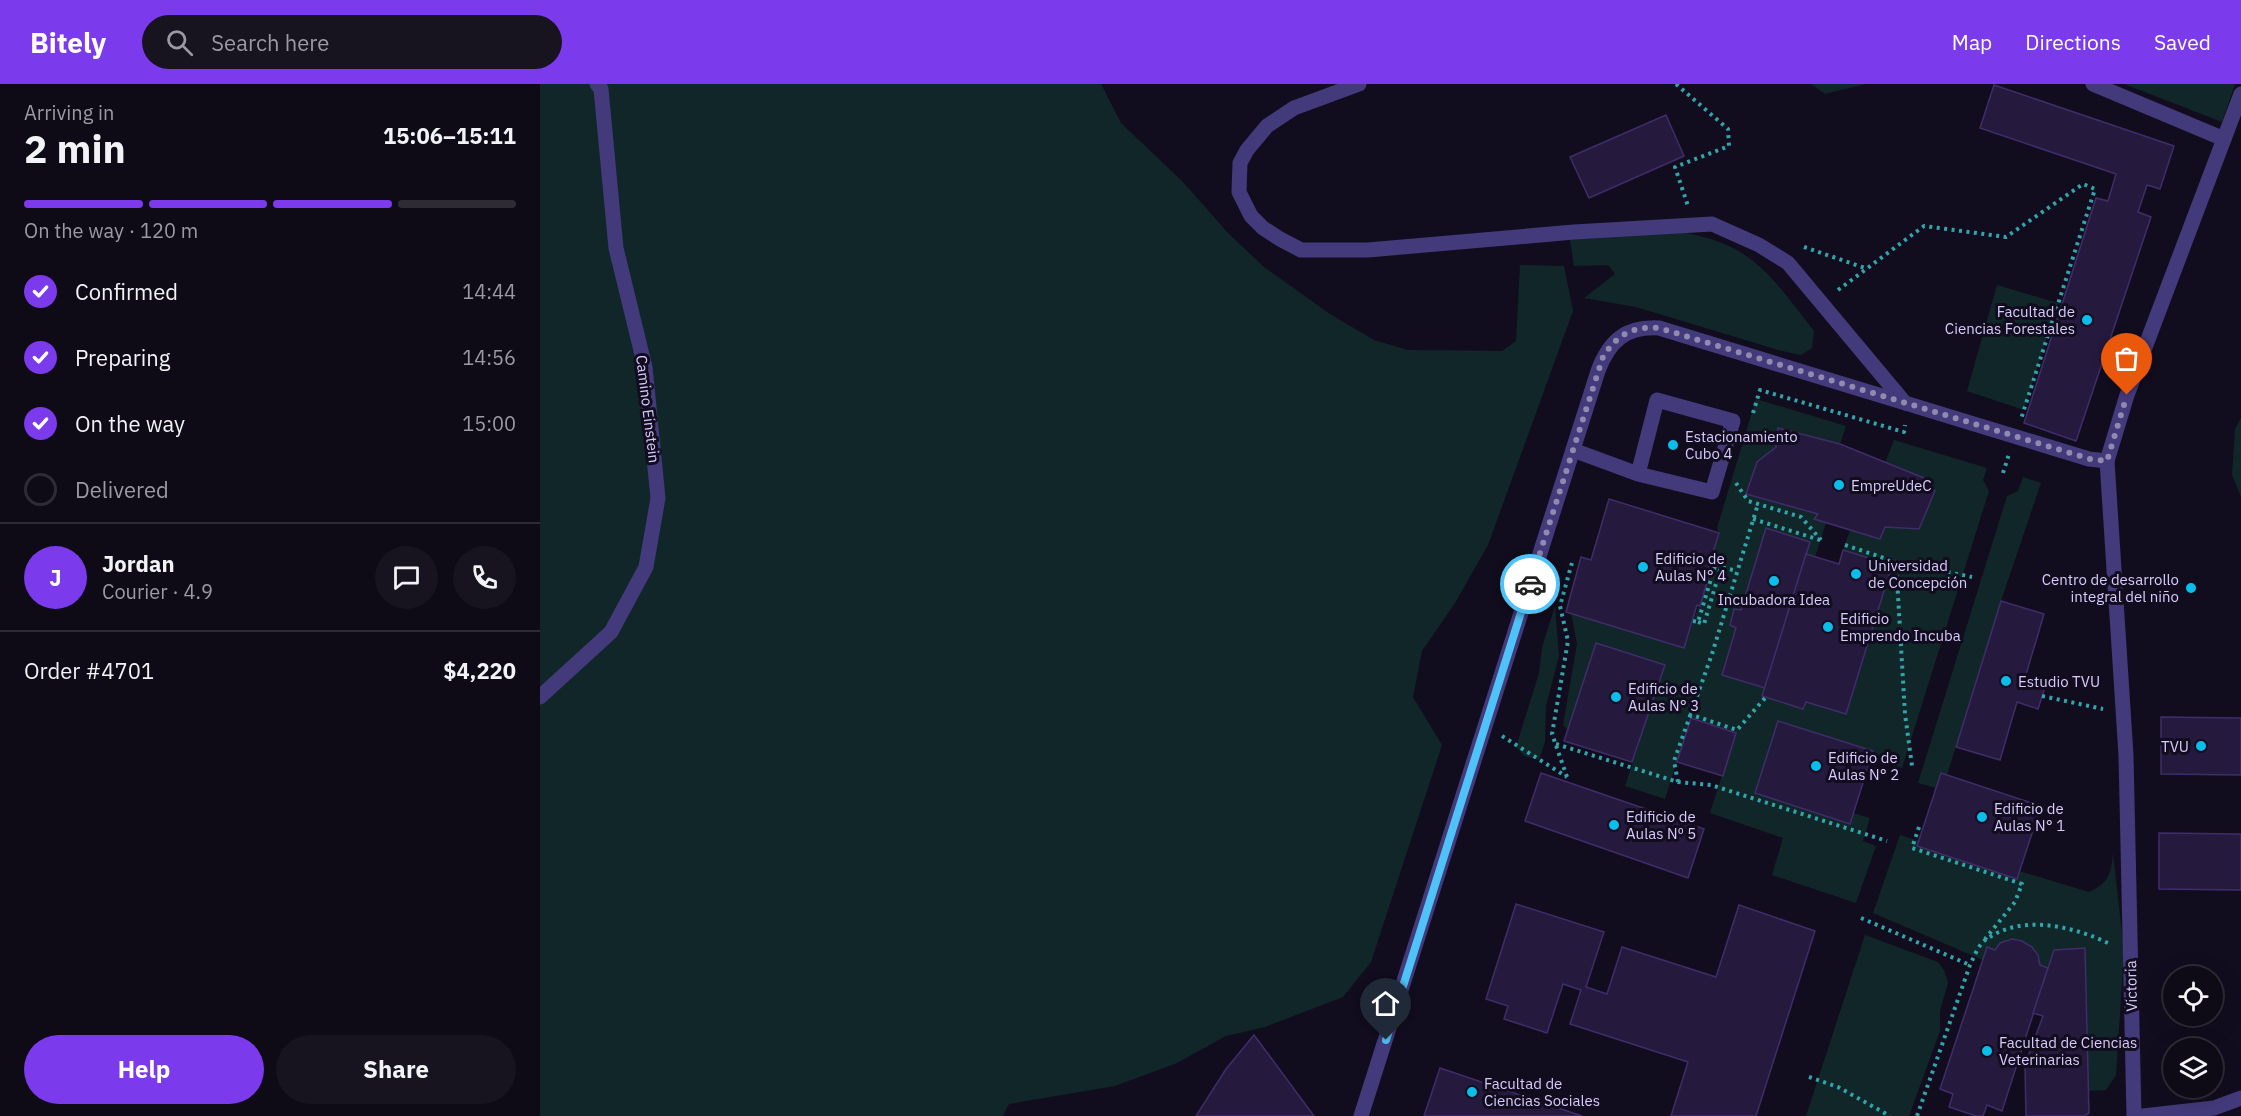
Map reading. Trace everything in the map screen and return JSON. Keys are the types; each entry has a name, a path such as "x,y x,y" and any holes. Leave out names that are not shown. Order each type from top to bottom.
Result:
{"street":[{"name":"Camino Einstein","path":"540,697 611,632 646,567 658,498 645,367 616,248 602,100 597,84"},
{"path":"1359,84 1294,108 1267,126 1246,150 1240,164 1242,200 1263,228 1280,239 1301,250 1368,250 1574,232 1712,224 1760,245 1788,263 1905,403"},
{"path":"2093,84 2224,139"},
{"path":"1361,1116 1603,357 1613,341 1623,334 1646,327 1659,328 2090,459 2107,461 2127,395 2241,94"},
{"path":"1573,450 1638,474 1712,492 1733,421 1657,400 1638,474"},
{"name":"Victoria","path":"2107,461 2126,755 2134,1116"},
{"path":"2143,1116 2214,1108 2241,1098"}],"path":[{"path":"1676,84 1728,129 1729,146 1676,167 1690,212"},
{"path":"1833,293 1924,226 2006,237 2083,183 2094,189 2003,473"},
{"path":"1750,423 1760,390 1904,432 1905,403"},
{"path":"1734,480 1748,501 1801,517 1821,540 1753,519"},
{"path":"1678,782 1674,760 1712,654 1758,504"},
{"path":"1845,545 1896,561 1971,577"},
{"path":"1712,558 1717,559 1696,621 1704,624 1721,567 1737,571"},
{"path":"1485,726 1568,777 1552,734 1568,641 1560,606 1573,559"},
{"path":"1896,561 1905,714 1911,766"},
{"path":"1724,615 1731,617"},
{"path":"2042,696 2103,709"},
{"path":"1689,714 1737,730 1766,698"},
{"path":"1556,744 1678,782 1711,785 1887,841"},
{"path":"1917,1116 1970,965 1983,942 2010,909 2022,884 1912,848 1919,827"},
{"path":"1861,918 1970,965"},
{"path":"1983,942 2000,932 2035,925 2061,926 2092,935 2113,946"},
{"path":"1809,1077 1846,1091 1890,1116"}],"green space":[{"path":"540,84 1101,84 1121,123 1183,182 1228,233 1264,267 1330,314 1374,340 1408,350 1502,351 1516,341 1520,265 1564,266 1573,311 1488,545 1455,603 1422,651 1413,697 1442,745 1371,962 1343,997 1265,1027 1226,1036 1177,1063 1115,1086 1009,1104 1003,1116 540,1116"},
{"path":"1811,84 1866,84 1825,94"},
{"path":"2124,84 2235,84 2222,122"},
{"path":"1656,228 1711,239 1732,247 1749,258 1779,287 1814,331 1812,348 1801,355 1782,351 1636,307 1584,298 1615,274 1608,265 1574,266 1569,233"},
{"path":"1997,285 2058,303 2024,410 1967,391"},
{"path":"1756,399 1846,426 1840,444 1778,428 1776,447 1757,462 1746,493 1818,514 1815,519 1826,523 1815,557 1806,554 1809,542 1766,528 1741,610 1734,609 1730,625 1736,628 1722,675 1765,688 1803,709 1806,702 1846,714 1891,566 1843,550 1850,530 1880,539 1885,527 1919,529 1935,491 1924,478 1885,463 1894,440 1987,468 1983,480 1989,491 1902,768 1871,758 1873,751 1778,721 1755,793 1849,824 1853,813 1870,818 1863,841 1876,846 1856,903 1772,875 1783,838 1710,813 1736,732 1691,718 1665,799 1625,786 1665,665 1596,643 1568,730 1563,725 1577,644 1571,613 1684,648 1709,576 1706,575 1719,533 1717,528"},
{"path":"2241,418 2241,497 2232,475 2235,429"},
{"path":"2023,477 2041,483 2001,601 1947,775 1941,773 1936,788 1918,783 2007,496 2018,491"},
{"path":"1555,606 1559,656 1546,706 1545,742 1539,760 1524,756 1516,747 1539,673 1542,647"},
{"path":"1900,835 2089,892 2101,885 2108,877 2113,853 2124,951 2116,1075 2106,1090 2088,1091 2084,948 2054,950 2048,968 2040,965 2031,947 2014,939 2001,943 1983,960 1873,913"},
{"path":"1865,935 1938,962 1944,970 1948,983 1940,1011 1940,1031 1909,1116 1806,1116"}],"building":[{"name":"Facultad de Ciencias Forestales","path":"1994,85 2174,146 2160,189 2147,185 2138,212 2151,217 2076,441 2024,423 2096,198 2108,201 2116,174 1980,128"},
{"path":"1666,115 1684,156 1589,198 1570,157"},
{"name":"EmpreUdeC","path":"1778,428 1840,444 1924,478 1935,491 1919,529 1885,527 1880,539 1814,519 1818,514 1746,494 1757,462 1776,447"},
{"name":"Edificio de Aulas N° 4","path":"1609,499 1719,533 1706,575 1709,575 1700,606 1697,605 1684,648 1566,612 1581,557 1591,560"},
{"name":"Incubadora Idea","path":"1766,528 1810,542 1765,688 1722,675 1736,628 1730,625 1734,609 1741,610"},
{"name":"Edificio Emprendo Incuba","path":"1843,550 1892,565 1846,714 1806,702 1803,709 1762,696 1806,554 1839,564"},
{"name":"Estudio TVU","path":"2001,601 2044,614 2025,678 2046,684 2038,709 2017,702 2000,760 1956,747"},
{"name":"Edificio de Aulas N° 3","path":"1596,643 1665,665 1632,762 1564,741"},
{"name":"TVU","path":"2161,717 2241,718 2241,775 2161,774"},
{"path":"1691,718 1736,733 1723,776 1677,762"},
{"name":"Edificio de Aulas N° 2","path":"1778,721 1873,751 1850,824 1755,793"},
{"name":"Edificio de Aulas Nº 5","path":"1541,773 1704,829 1688,878 1525,821"},
{"name":"Edificio de Aulas N° 1","path":"1941,773 2041,806 2017,879 1917,846"},
{"path":"2159,833 2241,834 2241,890 2159,889"},
{"path":"1516,904 1604,932 1586,987 1607,994 1622,947 1716,977 1739,905 1815,931 1756,1116 1671,1116 1688,1062 1570,1024 1581,990 1563,984 1547,1033 1504,1019 1508,1006 1486,999"},
{"name":"Facultad de Ciencias Veterinarias","path":"2012,939 2022,941 2032,947 2038,955 2040,965 2048,968 2002,1111 1987,1105 1983,1116 1976,1116 1949,1107 1953,1094 1940,1089 1987,947 1995,950 2000,943"},
{"path":"2085,948 2089,1113 2084,1116 2026,1116 2025,1065 2043,1016 2033,1013 2054,950"},
{"path":"1254,1035 1314,1116 1196,1116 1226,1069"},
{"name":"Facultad de Ciencias Sociales","path":"1440,1068 1582,1116 1424,1116"}],"way so far":[{"path":"1530,584 1603,357 1613,341 1634,329 1659,328 2090,459 2107,461 2127,395"}],"place":[{"name":"Facultad de Ciencias Forestales","path":"2087,320"},
{"name":"Estacionamiento Cubo 4","path":"1673,445"},
{"name":"EmpreUdeC","path":"1839,485"},
{"name":"Edificio de Aulas N° 4","path":"1643,567"},
{"name":"Universidad de Concepción","path":"1856,574"},
{"name":"Incubadora Idea","path":"1774,581"},
{"name":"Centro de desarrollo integral del niño","path":"2191,588"},
{"name":"Edificio Emprendo Incuba","path":"1828,627"},
{"name":"Estudio TVU","path":"2006,681"},
{"name":"Edificio de Aulas N° 3","path":"1616,697"},
{"name":"TVU","path":"2201,746"},
{"name":"Edificio de Aulas N° 2","path":"1816,766"},
{"name":"Edificio de Aulas N° 1","path":"1982,817"},
{"name":"Edificio de Aulas Nº 5","path":"1614,825"},
{"name":"Facultad de Ciencias Veterinarias","path":"1987,1051"},
{"name":"Facultad de Ciencias Sociales","path":"1472,1092"}],"route":[{"path":"1386,1040 1530,584"}]}
